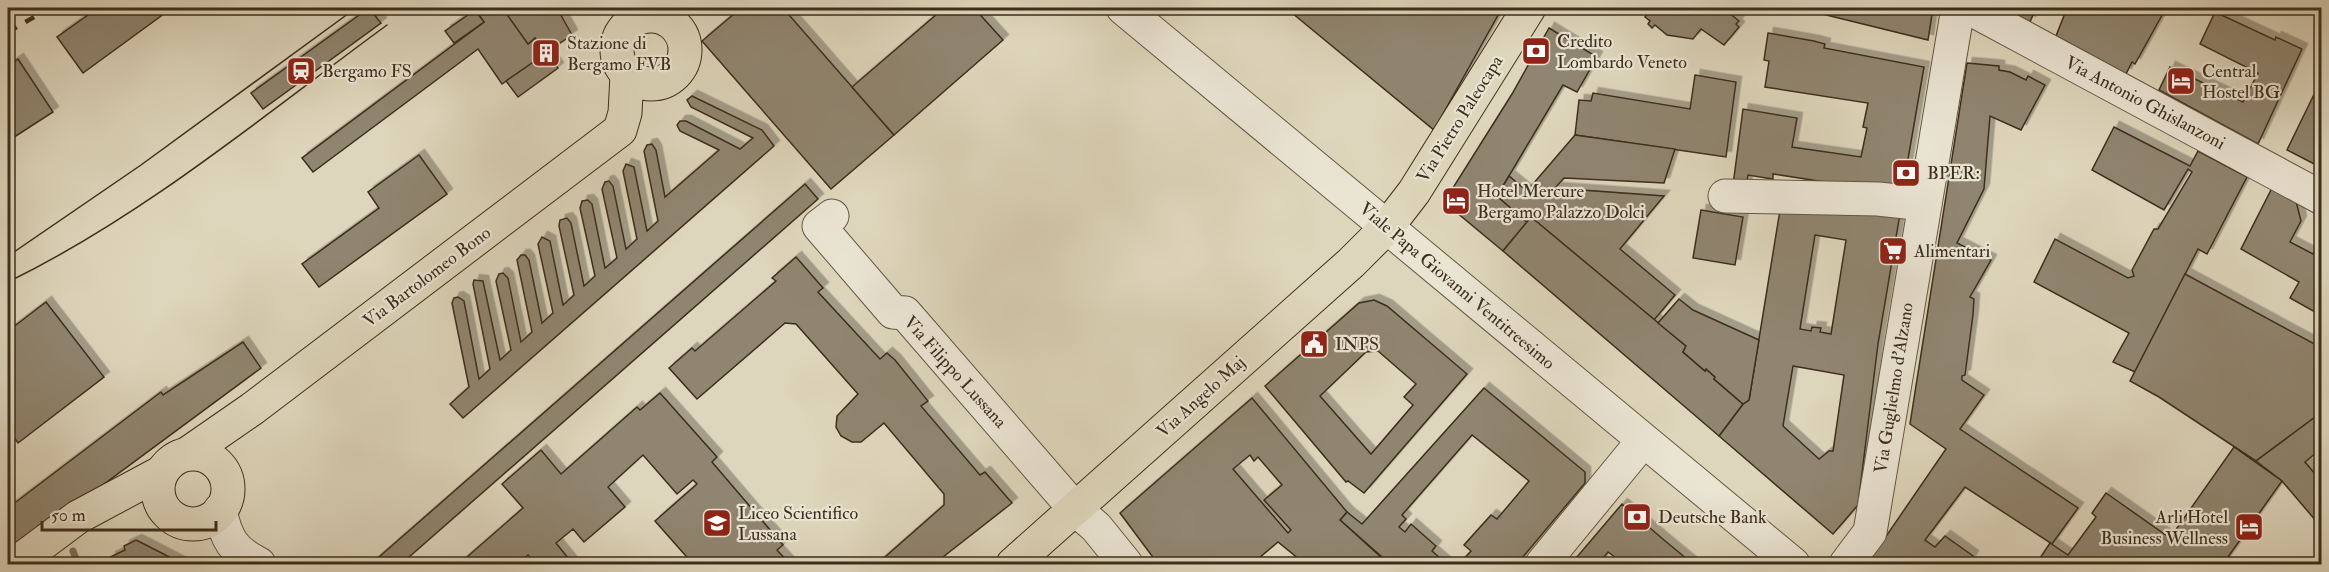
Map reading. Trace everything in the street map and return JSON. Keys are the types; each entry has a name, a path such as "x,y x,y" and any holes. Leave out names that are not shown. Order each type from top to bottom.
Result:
{"main road":[{"name":"Via Pietro Paleocapa","path":"1387,227 1414,192 1529,8"},
{"path":"646,12 659,16 678,28 685,45 684,60 674,76 663,82 645,84 627,75 619,62 617,43 624,28 646,12"},
{"name":"Via Bartolomeo Bono","path":"15,564 78,517 175,463 252,409 620,130 625,113 627,75"},
{"name":"Via Angelo Maj","path":"1013,564 1351,263 1387,227"},
{"path":"204,456 222,470 228,489 220,510 200,523 185,522 174,518 163,506 159,495 175,463 204,456"}],"street":[{"name":"Viale Papa Giovanni Ventitreesimo","path":"1123,8 1793,564"},
{"name":"Via Guglielmo d'Alzano","path":"1846,564 1870,532 1958,8"},
{"name":"Via Antonio Ghislanzoni","path":"1969,8 2322,198"},
{"path":"1725,196 1878,199 1925,204"},
{"name":"Via Filippo Lussana","path":"832,216 819,226 893,312 905,313 1075,509"},
{"path":"1542,564 1643,441"},
{"path":"1075,509 1096,527 1126,564"},
{"path":"220,510 227,535 238,553 259,564"}],"building":[{"path":"98,8 172,8 83,73 57,37"},
{"path":"369,8 381,23 263,109 251,93"},
{"path":"482,8 504,8 528,44 535,38 545,54 502,84 478,49 313,172 302,158 484,22 477,12"},
{"name":"Stazione di Bergamo FVB","path":"557,8 572,35 547,52 558,68 518,97 506,81 545,54 535,38 528,44 503,9"},
{"path":"741,8 783,8 894,135 831,189 702,41"},
{"path":"944,8 974,8 1003,40 894,135 852,87"},
{"path":"1286,8 1502,8 1434,130"},
{"path":"1652,8 1723,8 1739,21 1736,24 1739,27 1724,45 1701,29 1693,39 1667,35 1655,25 1652,28 1648,24 1650,21 1645,17"},
{"path":"1798,8 1933,8 1928,40"},
{"path":"2003,8 2036,8 2030,22"},
{"path":"2067,8 2081,8 2090,13 2093,8 2166,8 2135,64 2132,62 2126,74 2056,36"},
{"path":"475,10 484,22 454,43 445,31"},
{"name":"Central Hostel BG","path":"2215,12 2275,40 2276,37 2302,49 2258,144 2159,90 2170,67 2243,102 2258,73 2200,44"},
{"path":"1549,28 1597,57 1577,92 1563,85 1497,196 1527,222 1503,251 1444,202 1512,94"},
{"path":"1768,33 1814,41 1825,44 1824,48 1924,67 1902,194 1773,174 1773,179 1748,175 1746,186 1733,185 1743,109 1797,118 1792,147 1861,157 1867,128 1863,127 1868,103 1765,87 1769,61 1764,60"},
{"path":"18,59 53,112 8,141 8,66"},
{"path":"1967,63 1999,66 1999,70 2010,72 2026,80 2028,76 2045,85 2021,130 1990,116 1984,189 1957,243 1991,260 1970,297 1974,299 1973,315 1965,375 1962,376 1962,380 1984,395 1960,429 2078,508 2052,544 1965,487 1925,540 1935,547 1945,536 1973,556 1968,564 1867,564 1946,449 1910,424"},
{"path":"1695,75 1736,82 1726,157 1575,135 1579,100 1591,101 1593,93 1690,109"},
{"path":"2322,78 2322,168 2287,150"},
{"path":"692,96 762,130 774,146 463,418 450,404 469,387 452,303 454,298 458,297 464,301 479,379 490,369 474,280 483,281 500,360 511,350 496,281 499,274 503,273 508,278 521,342 532,332 517,260 521,255 525,255 529,260 542,323 553,313 538,244 542,237 550,241 563,305 574,295 559,226 560,220 567,218 571,223 584,286 595,276 580,208 582,201 588,200 592,204 605,268 617,258 602,189 605,182 609,181 613,186 626,249 637,239 623,171 626,164 634,167 647,231 658,221 644,151 647,145 652,144 656,150 665,197 719,150 680,131 677,125 680,121 686,121 740,149 753,138 691,107 687,100"},
{"path":"2114,127 2190,166 2198,151 2247,177 2207,254 2198,249 2135,372 2113,362 2129,333 2034,282 2055,239 2128,278 2134,276 2132,270 2154,229 2158,229 2192,172 2188,169 2164,210 2092,170"},
{"path":"1575,135 1675,149 1664,183 1564,178 1555,188 1664,196 1620,249 1675,295 1654,320 1531,217 1527,222 1497,196 1509,176 1527,191"},
{"path":"419,155 447,194 319,287 302,264 379,208 368,192"},
{"path":"805,184 818,199 401,564 371,564"},
{"path":"2272,188 2296,201 2301,221 2290,242 2313,254 2322,238 2322,316 2290,298 2299,282 2241,249"},
{"path":"1781,204 1901,208 1878,344 1858,505 1833,534 1719,436 1743,404 1749,400","holes":["1815,235 1846,240 1831,334 1820,332 1821,328 1812,327 1811,331 1800,329","1793,366 1844,375 1833,451 1829,451 1819,459 1783,426"]},
{"path":"1701,210 1743,217 1735,265 1693,258"},
{"path":"1531,217 1686,346 1683,352 1705,371 1706,369 1743,404 1719,436 1503,251"},
{"path":"796,257 823,288 818,292 880,359 887,353 895,360 928,401 921,406 980,475 985,472 1012,503 934,564 877,564 944,505 944,494 884,423 861,442 852,442 841,436 836,427 837,416 858,394 796,324 785,323 697,399 669,368 692,348 695,351 776,281 772,278"},
{"path":"2185,274 2322,348 2322,412 2256,461 2159,397 2130,381"},
{"path":"1679,299 1693,310 1759,340 1749,400 1743,404 1706,369 1705,371 1683,352 1686,346 1658,323"},
{"path":"1374,300 1387,306 1467,374 1364,493 1348,481 1346,482 1265,386 1359,303","holes":["1378,351 1416,384 1404,397 1413,405 1371,454 1320,396 1366,352"]},
{"path":"46,302 104,377 18,443 8,429 8,331"},
{"path":"243,342 261,368 8,555 8,508 161,392 163,395"},
{"path":"1484,388 1585,472 1585,483 1517,564 1459,564 1471,551 1464,545 1491,515 1497,519 1529,481 1472,435 1402,515 1406,519 1399,527 1405,532 1411,524 1436,546 1432,551 1447,564 1390,564 1340,520 1347,512 1362,524"},
{"path":"660,393 717,457 712,462 783,545 777,550 790,564 772,564 773,561 763,564 693,564 655,521 697,484 693,480 677,494 643,455 608,487 625,507 584,542 573,529 556,543 573,564 537,564 528,555 517,564 459,564 523,508 502,484 541,450 561,474 637,407 640,410"},
{"path":"1252,398 1347,512 1340,520 1383,559 1378,564 1305,564 1278,542 1252,564 1158,564 1120,513","holes":["1250,455 1254,461 1258,457 1282,485 1264,500 1291,530 1288,533 1233,469"]},
{"path":"2322,412 2322,448 2305,462 2322,482 2322,528 2282,481 2256,461"},
{"path":"2234,447 2282,481 2223,564 2036,564 2050,543 2068,555 2096,517 2092,513 2106,493 2170,538"},
{"path":"1622,504 1693,564 1624,564 1608,552 1600,562 1603,564 1571,564"},
{"path":"136,540 183,564 113,564 110,557 125,550 124,546"}],"waterway":[{"path":"73,551 78,564"}],"tram line":[{"path":"8,256 141,165 356,8"},
{"path":"8,282 59,255 156,195 387,25"}],"railway":[{"path":"8,32 50,8"}],"place":[{"name":"Credito Lombardo Veneto","path":"1536,51"},
{"name":"Stazione di Bergamo FVB","path":"546,53"},
{"name":"Bergamo FS","path":"301,71"},
{"name":"Central Hostel BG","path":"2181,81"},
{"name":"BPER:","path":"1906,173"},
{"name":"Hotel Mercure Bergamo Palazzo Dolci","path":"1456,201"},
{"name":"Alimentari","path":"1893,251"},
{"name":"INPS","path":"1314,344"},
{"name":"Deutsche Bank","path":"1637,517"},
{"name":"Liceo Scientifico Lussana","path":"717,523"},
{"name":"Arli Hotel Business Wellness","path":"2249,527"}]}
